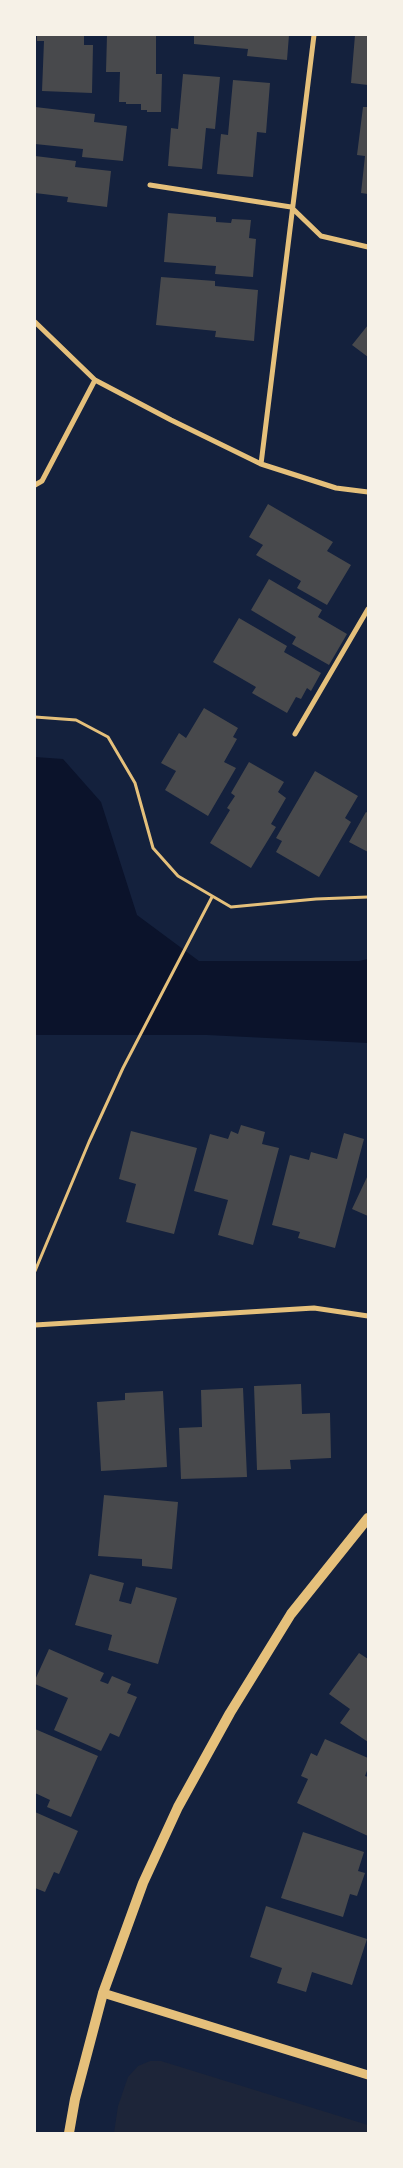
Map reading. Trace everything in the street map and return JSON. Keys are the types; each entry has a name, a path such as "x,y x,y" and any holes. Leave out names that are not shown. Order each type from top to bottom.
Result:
{"main road":[{"path":"69,2133 75,2099 103,1993 143,1883 178,1807 230,1713 290,1614 368,1518"}],"street":[{"path":"260,464 314,35"},
{"path":"150,185 292,208 320,236 368,247"},
{"path":"35,322 95,380 260,464 336,488 368,492"},
{"path":"35,485 42,481 95,380"},
{"path":"295,734 368,609"},
{"path":"35,1325 314,1308 368,1316"},
{"path":"103,1993 367,2073"}],"path":[{"path":"35,717 76,720 108,738 135,783 153,848 178,876 232,908 316,899 368,897"},
{"path":"35,1271 89,1142 123,1068 212,897"}],"shaded area":[{"path":"35,757 63,759 101,802 137,915 199,961 359,961 368,959 368,1043 207,1035 35,1035"},
{"path":"150,2061 161,2061 368,2125 368,2133 114,2133 118,2106 128,2077 138,2066"}],"building":[{"path":"37,35 84,35 84,45 93,45 92,93 42,91 44,41 37,41"},
{"path":"107,35 156,35 156,74 162,74 161,112 147,112 147,110 141,110 141,104 119,102 120,72 106,72"},
{"path":"194,35 289,35 287,60 247,56 248,49 194,44"},
{"path":"355,35 368,35 368,85 351,83"},
{"path":"183,74 220,77 215,129 206,128 202,169 168,166 171,128 178,129"},
{"path":"233,80 270,83 266,133 257,132 253,177 217,174 221,134 228,135"},
{"path":"35,107 95,114 94,122 127,126 123,161 82,157 83,149 35,144"},
{"path":"363,107 368,107 368,194 361,193 365,156 357,155"},
{"path":"35,156 76,161 75,167 111,171 107,207 67,202 68,197 35,193"},
{"path":"168,213 216,217 216,222 231,223 232,219 251,220 249,238 256,239 253,277 215,274 216,266 164,262"},
{"path":"161,277 215,281 215,286 258,290 254,341 215,337 216,331 156,325"},
{"path":"368,325 368,357 352,345"},
{"path":"268,504 333,542 327,551 351,565 327,605 297,588 301,581 256,555 263,545 249,537"},
{"path":"269,579 322,610 318,617 347,634 329,665 292,644 296,637 251,610"},
{"path":"239,618 287,646 284,652 321,673 311,691 307,688 301,699 296,697 287,713 252,693 256,687 213,662"},
{"path":"204,708 238,728 233,737 237,739 224,762 236,768 208,816 165,790 176,771 161,763 179,733 186,738"},
{"path":"249,762 284,782 278,792 286,798 271,824 276,827 251,868 210,843 230,810 227,808 235,796 231,793"},
{"path":"315,771 358,796 345,818 351,822 319,877 276,852 282,841 276,838"},
{"path":"366,812 368,813 368,852 349,842"},
{"path":"241,1125 265,1132 262,1144 279,1148 253,1245 218,1235 228,1200 194,1191 210,1134 228,1139 231,1131 238,1134"},
{"path":"131,1131 197,1148 174,1234 126,1222 136,1184 119,1179"},
{"path":"344,1133 364,1139 335,1248 298,1238 300,1232 272,1225 290,1155 309,1160 311,1152 337,1159"},
{"path":"368,1175 368,1216 352,1209"},
{"path":"301,1384 302,1414 330,1413 331,1458 290,1460 291,1469 257,1470 254,1386"},
{"path":"243,1388 247,1477 181,1479 179,1428 202,1427 201,1390"},
{"path":"163,1391 167,1467 101,1471 97,1402 125,1400 125,1393"},
{"path":"104,1495 178,1502 172,1569 142,1566 142,1559 98,1556"},
{"path":"90,1574 124,1583 119,1601 131,1604 136,1587 177,1598 158,1664 108,1650 112,1635 75,1625"},
{"path":"49,1649 104,1673 100,1681 108,1684 112,1676 131,1684 127,1693 137,1697 119,1737 110,1733 101,1751 54,1730 68,1698 35,1684"},
{"path":"359,1653 368,1659 368,1742 340,1723 350,1709 329,1694"},
{"path":"35,1729 98,1756 71,1817 47,1807 50,1800 35,1793"},
{"path":"325,1739 368,1758 368,1768 365,1776 368,1777 368,1836 297,1803 308,1779 301,1776 311,1753 317,1756"},
{"path":"35,1812 78,1831 59,1874 54,1872 45,1892 35,1888"},
{"path":"303,1832 364,1852 358,1871 365,1873 357,1896 350,1894 343,1917 281,1898"},
{"path":"266,1906 367,1939 352,1985 312,1972 306,1992 277,1983 282,1968 250,1957"}]}
